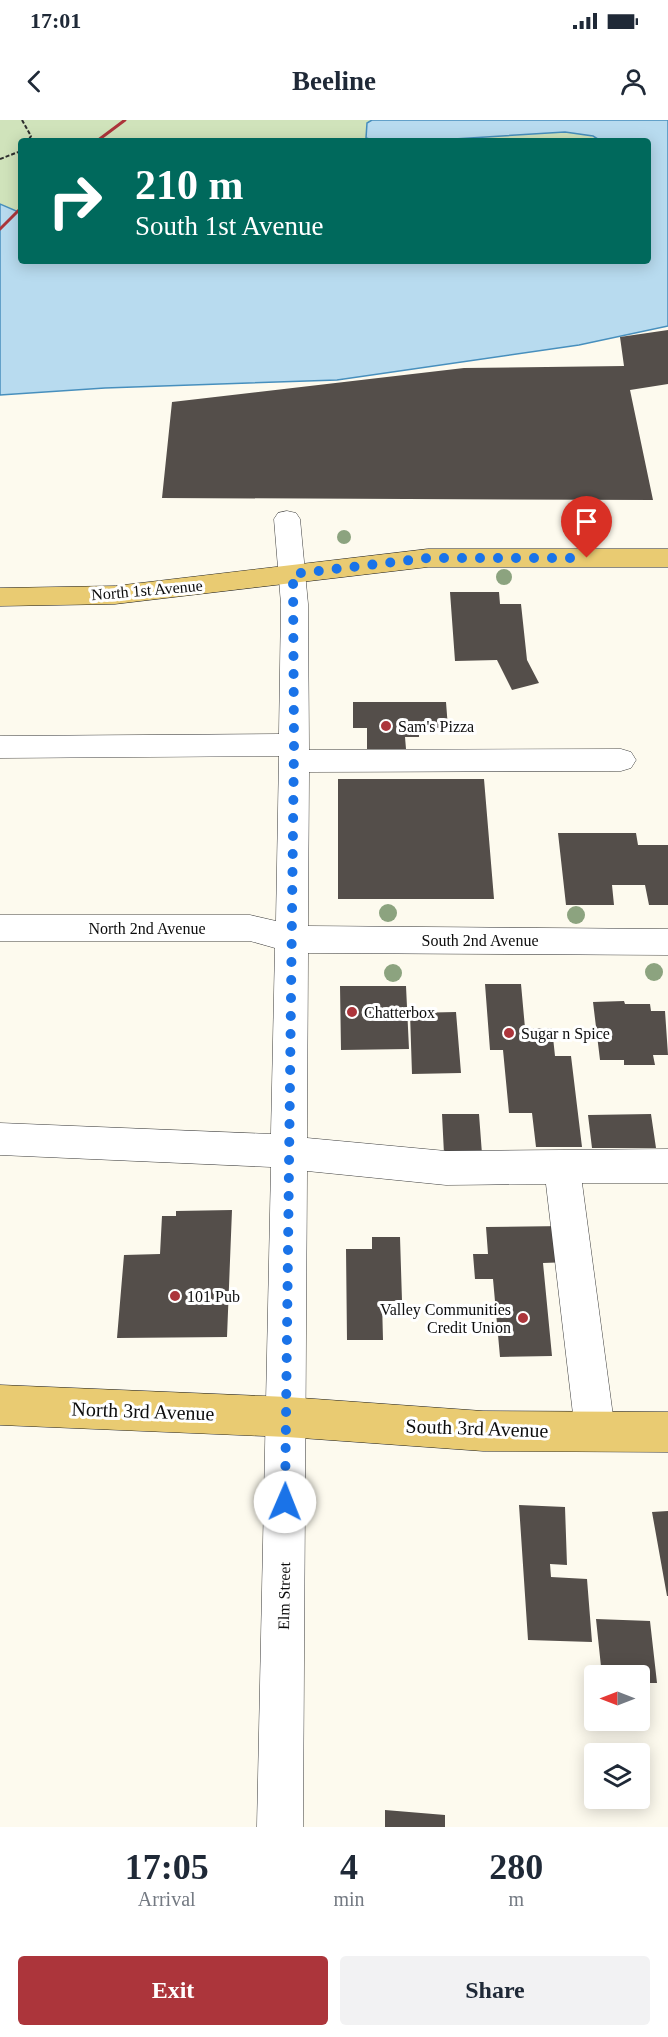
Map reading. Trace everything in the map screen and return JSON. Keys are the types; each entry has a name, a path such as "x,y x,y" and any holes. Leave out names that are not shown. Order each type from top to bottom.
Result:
{"main road":[{"name":"North 1st Avenue","path":"0,597 115,595 428,558 668,558"},
{"name":"North 3rd Avenue","path":"0,1405 287,1417"},
{"name":"South 3rd Avenue","path":"287,1417 483,1431 668,1432"}],"street":[{"name":"Elm Street","path":"280,1827 294,753 293,574 287,519"},
{"path":"0,747 621,760"},
{"name":"North 2nd Avenue","path":"0,928 250,928 292,939"},
{"name":"South 2nd Avenue","path":"292,939 668,942"},
{"path":"0,1140 243,1148 446,1168 668,1166"},
{"path":"551,1226 561,1168"},
{"path":"561,1168 596,1296 594,1309 582,1321"},
{"path":"556,1263 562,1298 567,1308 582,1321 595,1431"}],"path":[{"path":"22,120 31,136 29,138"},
{"path":"0,159 18,152"}],"green space":[{"path":"0,120 372,120 367,123 366,138 18,138 18,212 0,204"},
{"path":"560,132 578,133 596,138 460,138"}],"water":[{"path":"372,120 668,120 668,326 579,345 337,380 105,388 0,395 0,204 18,212 18,264 651,264 651,138 596,138 565,132 470,138 366,138 367,123"}],"building":[{"path":"668,330 668,384 630,390 653,500 162,498 172,402 464,368 624,366 620,337"},
{"path":"450,592 499,592 500,604 521,604 527,660 539,683 512,690 497,660 455,661"},
{"path":"353,702 446,702 448,728 419,728 419,737 405,737 406,749 367,749 367,728 353,728"},
{"path":"338,779 484,779 494,899 338,899"},
{"path":"558,833 636,833 638,845 668,845 668,905 649,905 645,885 612,885 614,905 566,905"},
{"path":"485,984 521,984 525,1028 552,1028 555,1056 571,1056 582,1147 536,1147 532,1113 509,1113 503,1050 490,1050"},
{"path":"340,986 406,986 409,1049 341,1050"},
{"path":"624,1001 625,1004 650,1004 651,1011 665,1011 668,1055 653,1055 655,1065 624,1065 624,1060 600,1060 593,1002"},
{"path":"456,1012 461,1073 412,1074 410,1013"},
{"path":"442,1114 479,1114 482,1154 444,1154"},
{"path":"651,1114 656,1148 592,1148 588,1115"},
{"name":"101 Pub","path":"232,1210 227,1337 117,1338 124,1255 160,1254 162,1216 176,1216 176,1211"},
{"name":"Valley Communities Credit Union","path":"565,1226 570,1262 543,1263 552,1356 500,1357 493,1279 475,1279 473,1254 488,1254 486,1227"},
{"path":"372,1237 400,1237 402,1301 382,1301 383,1340 347,1340 346,1249 372,1249"},
{"path":"519,1505 565,1507 567,1565 550,1564 551,1577 587,1579 592,1642 528,1640"},
{"path":"668,1511 668,1596 667,1596 652,1512"},
{"path":"596,1619 650,1621 657,1683 650,1683 650,1665 601,1665"},
{"path":"385,1810 445,1815 445,1827 385,1827"}],"railway":[{"path":"101,138 125,120"},
{"path":"0,229 18,211"}],"place":[{"name":"Sam's Pizza","path":"386,726"},
{"name":"Chatterbox","path":"352,1012"},
{"name":"Sugar n Spice","path":"509,1033"},
{"name":"101 Pub","path":"175,1296"},
{"name":"Valley Communities Credit Union","path":"523,1318"}],"route":[{"path":"285,1502 294,745 295,599 293,574 428,558 587,558"}]}
